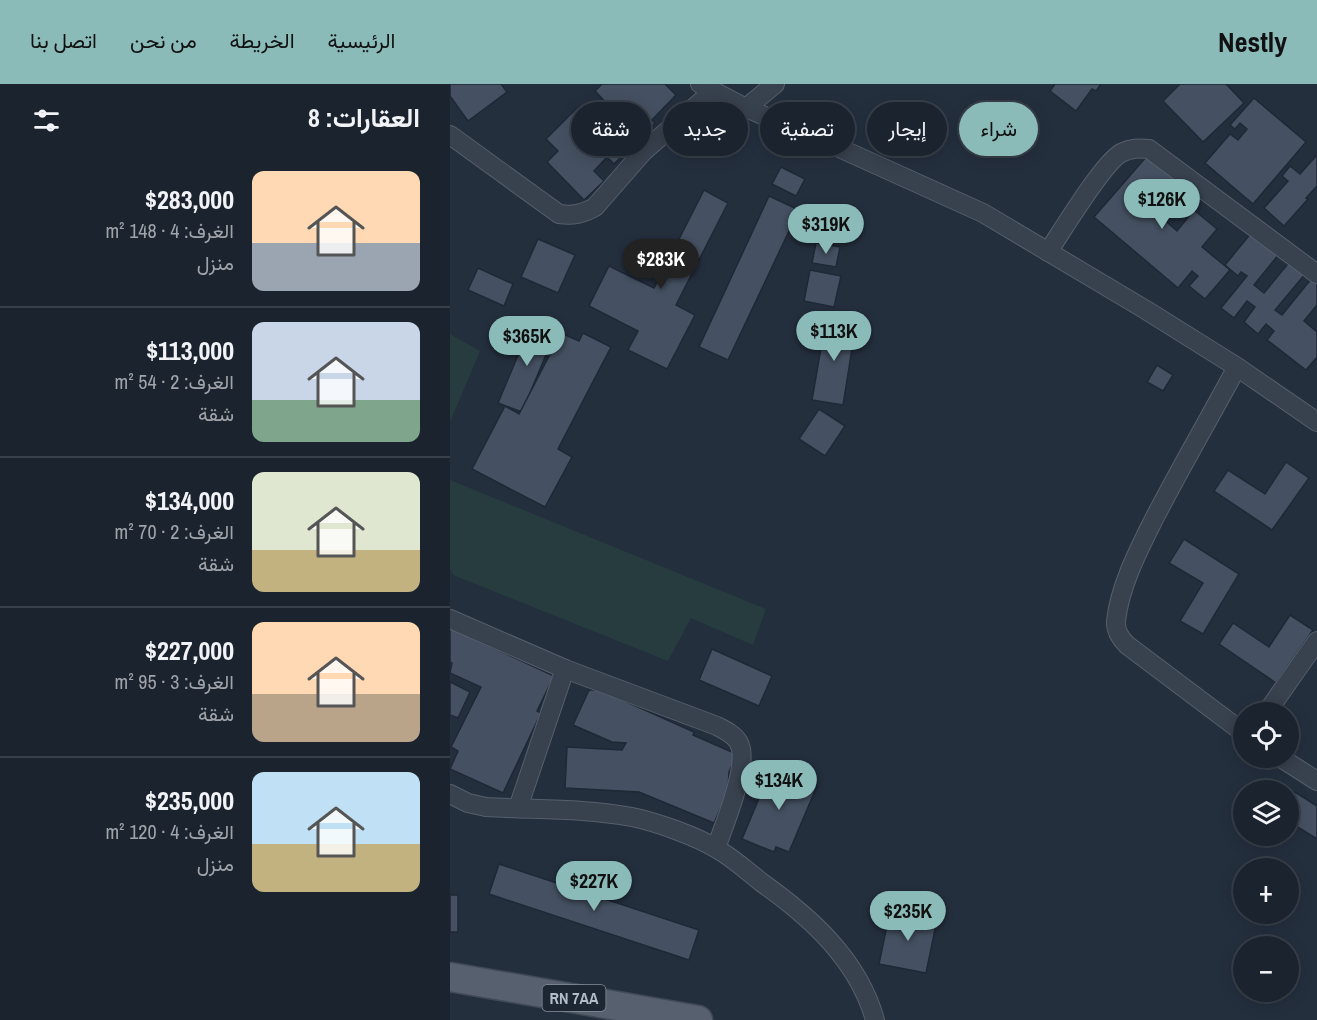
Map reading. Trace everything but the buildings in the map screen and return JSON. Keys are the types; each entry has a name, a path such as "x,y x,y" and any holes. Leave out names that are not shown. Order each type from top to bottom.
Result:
{"main road":[{"name":"RN 7AA","path":"450,977 698,1020"}],"street":[{"path":"748,106 775,84"},
{"path":"450,135 559,214 574,216 595,207 643,152 706,88 734,102"},
{"path":"748,109 983,213 1237,368 1317,422"},
{"path":"1048,252 1107,167 1120,154 1136,148 1149,149 1317,274"},
{"path":"1233,725 1127,645 1118,634 1116,621 1128,577 1138,552 1172,485 1237,368"},
{"path":"450,619 565,669 717,726 736,738 741,745 743,762 716,848"},
{"path":"1274,702 1317,641"},
{"path":"518,808 565,669"},
{"path":"1297,768 1317,781"},
{"path":"450,794 476,805 599,812 633,818 657,824 716,848 800,910 821,930 840,953 860,984 874,1020"}],"green space":[{"path":"450,334 480,351 450,422"},
{"path":"450,480 766,609 753,645 691,618 668,661 453,575 450,569"}]}
